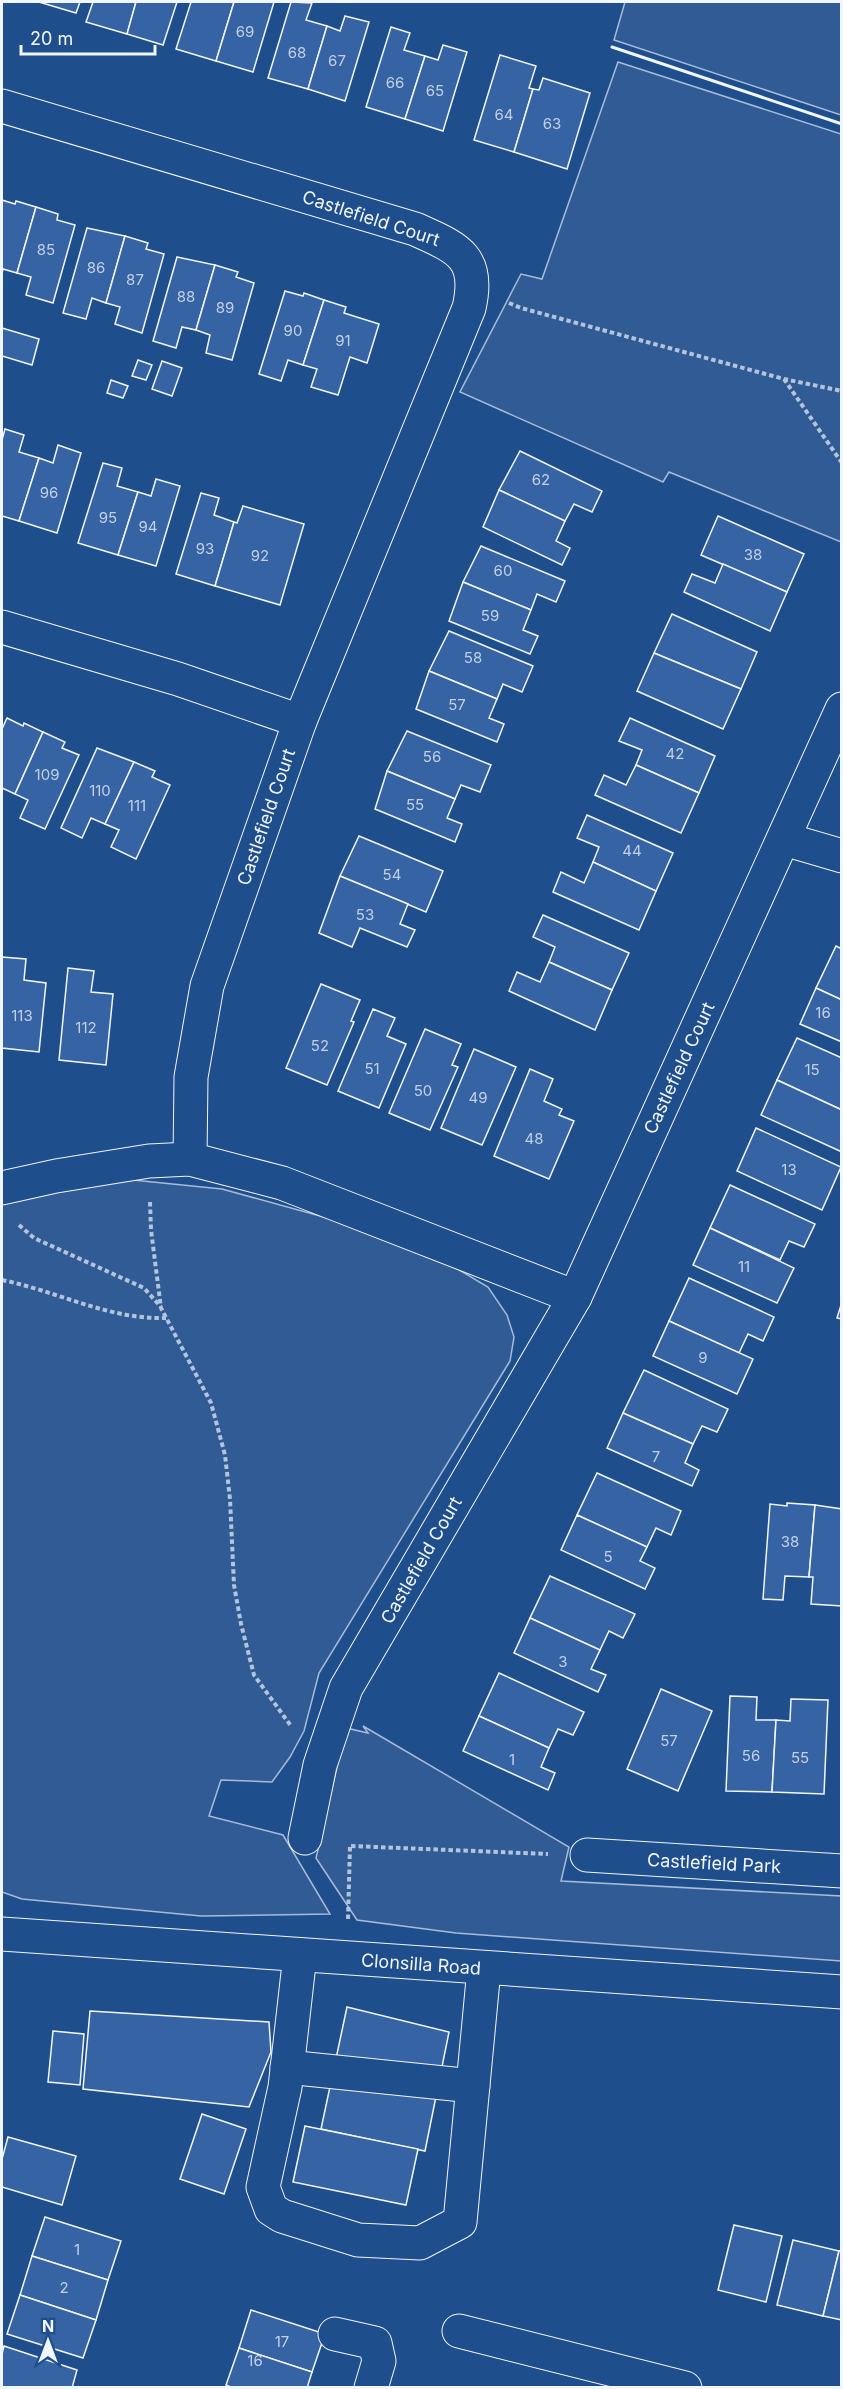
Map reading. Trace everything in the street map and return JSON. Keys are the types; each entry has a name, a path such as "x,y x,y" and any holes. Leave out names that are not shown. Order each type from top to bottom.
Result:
{"street":[{"name":"Castlefield Court","path":"2,106 415,229 454,247 469,264 474,288 469,308 300,721 207,986 191,1077 190,1159"},
{"path":"2,627 178,679 300,721"},
{"name":"Castlefield Court","path":"305,1838 320,1765 346,1688 575,1297 842,709"},
{"path":"784,839 842,856"},
{"path":"2,1188 56,1176 149,1161 190,1159 282,1183 575,1297"},
{"name":"Castlefield Park","path":"587,1856 842,1871"},
{"name":"Clonsilla Road","path":"2,1934 842,1992"},
{"path":"300,1955 285,2087 264,2187 271,2209 282,2216 358,2240 420,2243 460,2222 484,1969"},
{"path":"287,2067 473,2086"},
{"path":"459,2331 685,2388"},
{"path":"335,2334 375,2343 379,2361 371,2388"}],"path":[{"path":"474,288 521,308 784,379 842,391"},
{"path":"784,379 842,463"},
{"path":"149,1161 151,1230 161,1308"},
{"path":"18,1224 34,1238 144,1288 161,1308 211,1402 225,1455 231,1499 234,1585 254,1675 320,1765"},
{"path":"2,1280 126,1317 166,1318"},
{"path":"305,1838 351,1846 587,1856"},
{"path":"346,1959 351,1846"}],"shaded area":[{"path":"625,2 841,2 841,115 614,40"},
{"path":"618,62 841,134 841,542 669,472 663,482 460,392 521,274 542,279"},
{"path":"123,1179 222,1189 338,1221 449,1264 488,1287 507,1315 514,1337 510,1361 319,1673 304,1731 290,1757 272,1782 221,1780 209,1816 283,1835 330,1914 201,1916 22,1899 2,1892 2,1198"},
{"path":"363,1726 569,1847 561,1881 841,1896 841,1961 456,1933 357,1920 316,1858 346,1728 368,1733"}],"building":[{"path":"39,2 80,2 76,13"},
{"path":"93,2 136,2 127,34 86,22"},
{"path":"136,2 177,2 163,45 127,34"},
{"path":"191,2 234,2 216,61 176,49"},
{"path":"234,2 274,2 253,72 216,61"},
{"path":"291,2 312,3 306,20 327,26 308,89 268,78"},
{"path":"345,16 369,22 345,101 308,89 327,26 340,31"},
{"path":"391,27 410,33 404,50 425,56 405,119 366,107"},
{"path":"443,45 467,52 443,131 405,119 425,56 438,60"},
{"path":"500,55 536,66 529,88 533,89 514,152 474,140"},
{"path":"543,78 590,93 567,169 514,152 533,89 539,90"},
{"path":"2,200 15,204 16,201 36,207 17,273 3,269 2,273"},
{"path":"36,207 58,214 57,220 75,225 53,303 26,295 31,277 17,273"},
{"path":"87,228 125,236 106,303 92,298 86,319 63,313"},
{"path":"125,236 148,243 146,249 164,254 142,333 115,324 120,307 106,303"},
{"path":"177,257 215,265 196,330 182,327 176,348 153,341"},
{"path":"215,265 238,272 236,277 254,283 232,360 206,353 210,335 196,330"},
{"path":"285,291 303,296 304,293 324,300 303,365 288,360 281,381 259,374"},
{"path":"324,300 346,307 344,313 379,324 367,363 350,357 338,395 311,387 317,369 303,365"},
{"path":"2,328 39,339 32,365 2,356"},
{"path":"138,360 152,365 146,380 132,376"},
{"path":"162,361 182,368 172,396 152,389"},
{"path":"111,380 128,386 123,398 107,393"},
{"path":"5,429 24,435 19,452 39,458 19,521 2,516 2,440"},
{"path":"58,445 81,453 57,533 19,521 39,458 53,463"},
{"path":"520,451 602,491 592,512 574,504 565,521 499,490"},
{"path":"103,463 122,468 117,486 138,492 118,555 78,543"},
{"path":"156,479 180,486 156,566 118,555 138,492 151,496"},
{"path":"499,490 565,521 556,541 570,548 562,565 483,527"},
{"path":"201,493 219,498 214,515 234,522 215,586 176,574"},
{"path":"243,506 304,524 280,605 215,586 234,522 237,523"},
{"path":"718,516 804,554 787,592 701,555"},
{"path":"481,546 565,581 556,602 537,594 531,610 463,582"},
{"path":"723,564 787,592 770,631 684,592 692,574 715,583"},
{"path":"463,582 531,610 523,630 538,636 530,654 449,621"},
{"path":"672,614 757,652 741,689 654,653"},
{"path":"449,631 533,666 522,692 503,684 497,699 429,671"},
{"path":"654,653 741,689 723,729 637,691"},
{"path":"429,671 497,699 489,718 504,724 497,742 416,709"},
{"path":"7,718 43,732 15,794 2,788 2,729"},
{"path":"630,718 715,756 699,793 636,765 642,750 619,741"},
{"path":"407,731 491,765 480,792 461,785 455,799 387,771"},
{"path":"43,732 65,742 62,748 79,755 45,829 20,818 28,800 15,794"},
{"path":"97,748 134,762 105,824 91,818 82,838 61,828"},
{"path":"134,762 155,771 152,777 170,785 136,859 111,847 119,830 105,824"},
{"path":"636,765 699,793 681,833 595,795 604,775 626,785"},
{"path":"387,771 455,799 447,818 462,824 455,842 375,809"},
{"path":"587,815 673,853 656,891 593,862 599,847 577,838"},
{"path":"359,836 443,871 426,912 340,876"},
{"path":"593,862 656,891 639,930 553,892 561,872 584,883"},
{"path":"340,876 408,904 400,924 415,930 407,947 360,928 352,947 319,933"},
{"path":"543,915 629,953 612,990 549,962 555,947 533,937"},
{"path":"836,946 842,949 842,1000 816,988"},
{"path":"2,957 26,959 24,980 46,983 39,1052 2,1048"},
{"path":"549,962 612,990 595,1030 509,991 517,972 540,982"},
{"path":"68,968 94,971 91,992 113,994 106,1065 59,1060"},
{"path":"321,984 360,1000 351,1021 354,1022 327,1085 286,1068"},
{"path":"816,988 842,1000 842,1042 800,1024"},
{"path":"373,1009 395,1018 387,1036 406,1044 379,1108 338,1091"},
{"path":"425,1029 461,1044 452,1065 458,1067 430,1130 389,1113"},
{"path":"797,1038 842,1058 842,1110 777,1080"},
{"path":"474,1049 516,1067 482,1145 441,1128"},
{"path":"530,1069 553,1079 544,1101 562,1109 559,1115 574,1121 549,1179 494,1156"},
{"path":"777,1080 842,1110 842,1152 761,1115"},
{"path":"756,1128 841,1167 822,1210 737,1171"},
{"path":"730,1185 815,1224 804,1247 789,1241 780,1260 710,1228"},
{"path":"710,1228 794,1268 777,1303 693,1265"},
{"path":"689,1278 774,1317 763,1341 748,1334 739,1353 669,1321"},
{"path":"842,1302 842,1319 837,1318"},
{"path":"669,1321 753,1359 737,1394 653,1356"},
{"path":"644,1370 728,1409 717,1432 702,1426 693,1444 623,1413"},
{"path":"623,1413 693,1444 685,1463 699,1470 692,1486 607,1448"},
{"path":"597,1473 681,1511 671,1535 656,1528 647,1547 577,1515"},
{"path":"787,1503 815,1505 809,1577 785,1576 783,1600 763,1599 770,1504 787,1506"},
{"path":"815,1505 842,1509 842,1606 811,1604 813,1577 809,1577"},
{"path":"577,1515 647,1547 640,1561 655,1568 645,1589 561,1550"},
{"path":"550,1576 635,1614 623,1638 609,1631 600,1650 530,1618"},
{"path":"530,1618 600,1650 591,1669 606,1675 598,1692 514,1653"},
{"path":"499,1673 584,1712 573,1735 558,1729 549,1748 479,1716"},
{"path":"661,1689 712,1711 678,1791 627,1769"},
{"path":"730,1696 757,1697 756,1720 776,1720 772,1792 726,1791"},
{"path":"791,1699 828,1700 824,1794 772,1792 776,1720 790,1721"},
{"path":"479,1716 549,1748 541,1767 555,1773 548,1790 463,1751"},
{"path":"347,2007 449,2032 425,2151 321,2129"},
{"path":"90,2011 269,2022 271,2052 249,2107 83,2089"},
{"path":"53,2031 84,2034 80,2085 48,2082"},
{"path":"202,2114 246,2129 224,2194 180,2179"},
{"path":"305,2126 418,2149 406,2205 293,2182"},
{"path":"8,2137 76,2156 62,2205 2,2187 2,2159"},
{"path":"45,2217 121,2241 108,2280 32,2256"},
{"path":"734,2225 782,2236 766,2302 718,2290"},
{"path":"793,2240 839,2251 823,2316 777,2305"},
{"path":"839,2251 842,2251 842,2320 823,2316"},
{"path":"32,2256 108,2280 96,2320 20,2295"},
{"path":"20,2295 96,2320 83,2358 7,2334"},
{"path":"251,2310 325,2334 312,2372 239,2348"},
{"path":"4,2346 77,2370 72,2388 2,2387"},
{"path":"239,2348 312,2372 307,2388 233,2388 226,2385"}],"wall":[{"path":"612,47 842,124"}]}
